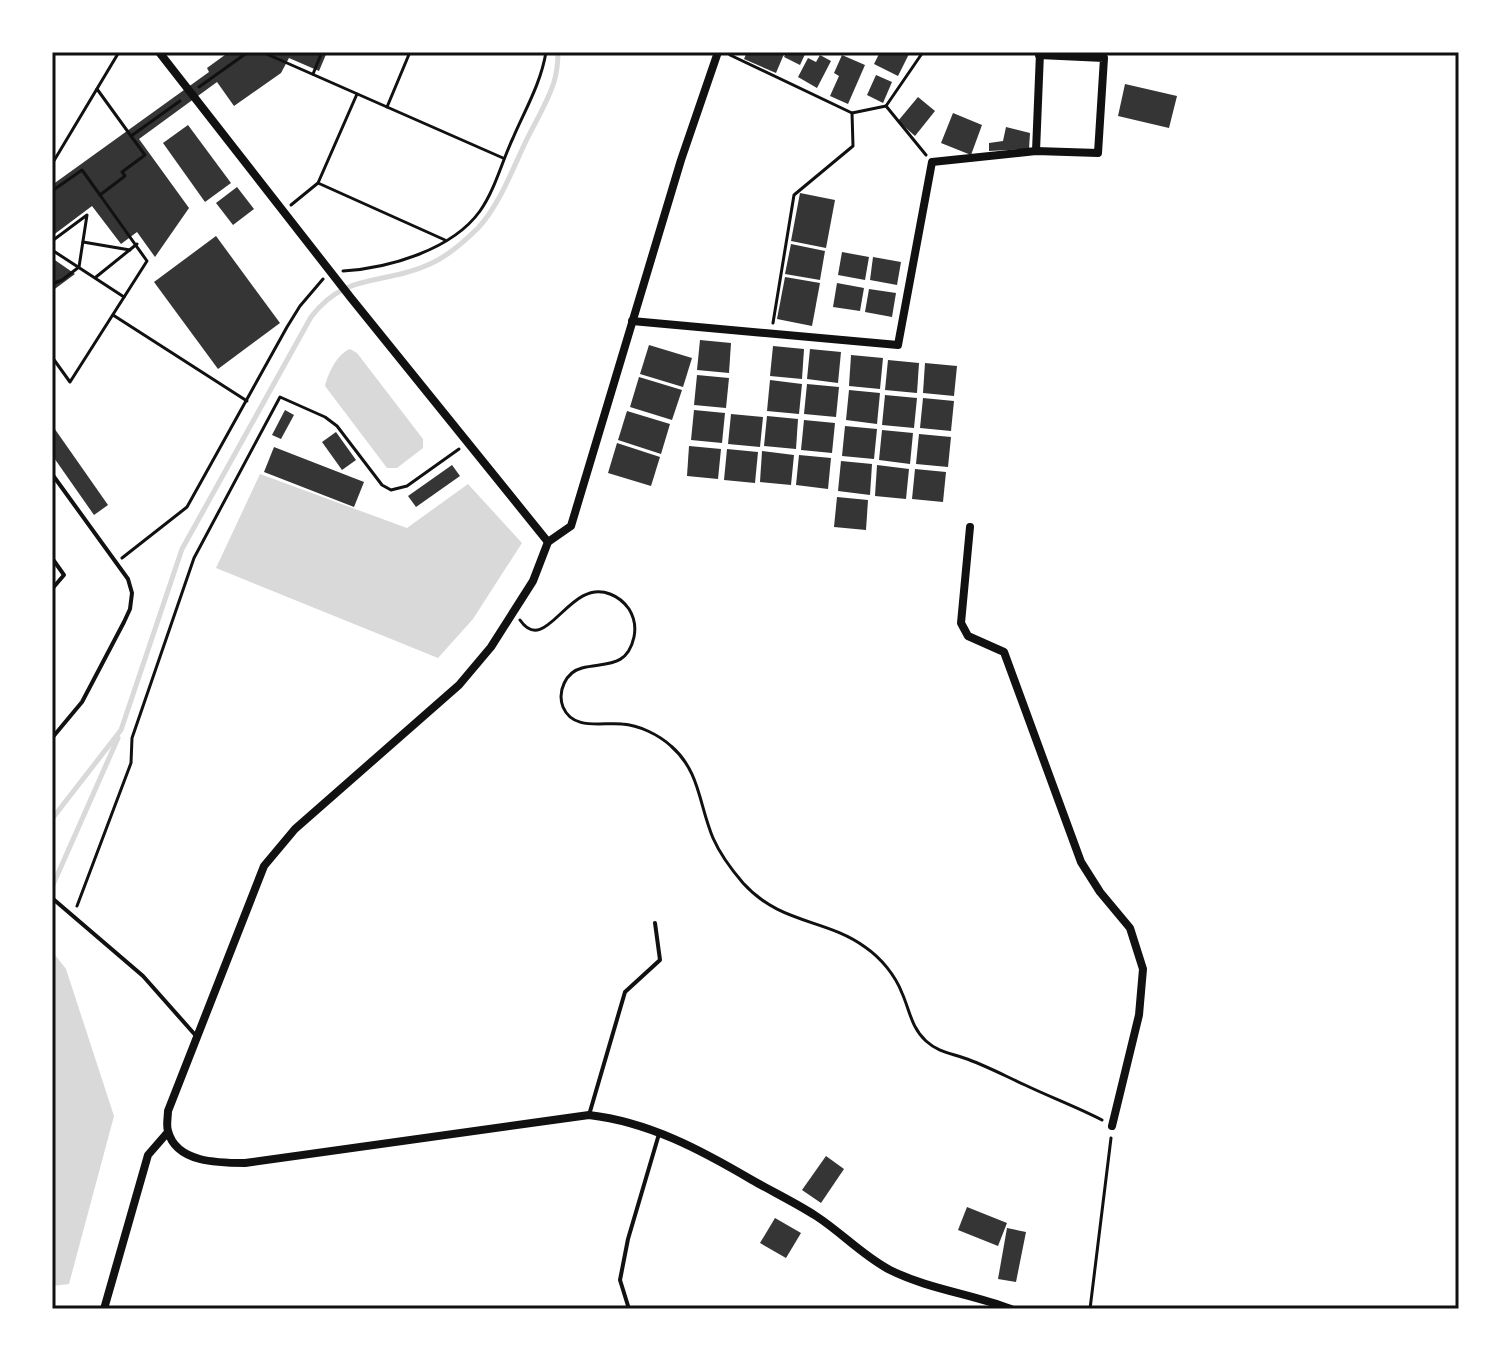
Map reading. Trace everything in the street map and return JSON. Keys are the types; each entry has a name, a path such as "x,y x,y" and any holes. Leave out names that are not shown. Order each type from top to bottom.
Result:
{"street":[{"path":"159,52 351,298 548,542"},
{"path":"721,52 681,160 571,526 548,542 533,581 491,647 459,685 295,829 264,866 168,1111 168,1132 181,1152 211,1163 245,1163 589,1115 619,1118 660,1132 722,1162 817,1216 887,1268 916,1281 977,1296 1011,1309"},
{"path":"632,321 898,345 932,162 1036,151 1098,153 1104,58 1039,53 1036,151"},
{"path":"970,527 961,623 968,636 1004,652 1081,862 1100,892 1130,928 1143,969 1139,1015 1112,1126"},
{"path":"104,1309 148,1155 168,1132"}],"lane":[{"path":"52,474 128,579 132,593 130,609 101,670 82,702 52,738"},
{"path":"52,558 64,575 52,589"},
{"path":"53,898 143,976 197,1037"},
{"path":"589,1115 625,992 660,960 655,923"},
{"path":"629,1309 620,1280 628,1239 660,1132"}],"path":[{"path":"52,164 119,52"},
{"path":"196,89 248,52"},
{"path":"262,52 503,158"},
{"path":"313,74 322,52"},
{"path":"387,107 410,52"},
{"path":"116,563 187,507 300,306 333,274 400,262 462,231 479,212 490,195 503,158 543,72 546,52"},
{"path":"721,52 852,113 886,106 923,52"},
{"path":"97,89 145,155 122,172 125,176 100,195"},
{"path":"283,211 318,183 357,94"},
{"path":"131,136 183,98"},
{"path":"886,106 932,162"},
{"path":"771,333 794,195 853,146 852,113"},
{"path":"52,191 82,170 147,261 70,382 52,357"},
{"path":"318,183 445,240"},
{"path":"52,241 87,215 79,267 52,284"},
{"path":"83,242 130,250"},
{"path":"95,277 137,244"},
{"path":"52,250 124,297"},
{"path":"113,315 247,401"},
{"path":"74,916 131,763 132,738 194,558 280,397 325,417 337,426 382,485 391,490 407,486 468,442"},
{"path":"517,606 517,616 523,625 532,630 542,630 573,600 593,592 615,596 631,611 635,632 627,653 609,665 582,668 571,673 561,693 562,705 568,715 577,722 589,725 625,724 649,732 671,745 688,764 699,786 713,838 727,863 745,885 767,904 792,918 844,935 868,948 895,978 912,1022 933,1046 1100,1118 1112,1126 1090,1309"}],"shaded area":[{"path":"350,349 357,353 423,439 423,448 397,468 387,468 325,386 334,364"},
{"path":"260,474 407,528 468,484 522,543 473,619 438,658 216,568"},
{"path":"52,951 66,969 114,1116 69,1284 52,1286"}],"building":[{"path":"229,52 327,52 319,71 289,58 281,73 234,106 217,82 139,139 189,208 155,257 137,232 121,244 92,206 52,236 52,185 209,72 207,68"},
{"path":"747,52 784,54 776,73 744,59"},
{"path":"787,52 806,52 800,65 784,57"},
{"path":"880,52 910,52 898,76 874,64"},
{"path":"820,55 831,61 817,88 798,77 808,58 816,62"},
{"path":"842,55 865,65 848,104 830,96 839,76 834,73"},
{"path":"876,75 892,82 883,103 867,95"},
{"path":"1125,84 1177,96 1169,128 1118,116"},
{"path":"918,97 935,111 915,136 898,121"},
{"path":"953,113 982,125 971,155 941,143"},
{"path":"188,125 231,183 205,202 163,143"},
{"path":"1006,127 1030,133 1029,149 989,151 989,143 1003,141"},
{"path":"237,187 254,209 233,225 216,203"},
{"path":"800,193 835,200 826,248 791,241"},
{"path":"216,236 280,323 218,369 154,282"},
{"path":"791,244 825,251 820,280 785,274"},
{"path":"842,252 869,257 865,280 838,275"},
{"path":"873,257 901,262 897,285 870,280"},
{"path":"52,258 75,274 52,291"},
{"path":"785,277 820,283 812,326 777,319"},
{"path":"837,283 864,288 860,311 833,307"},
{"path":"869,289 896,293 892,317 865,312"},
{"path":"700,340 731,343 729,373 697,370"},
{"path":"649,345 692,358 683,387 640,374"},
{"path":"773,346 804,349 802,379 770,376"},
{"path":"810,349 841,352 838,383 807,379"},
{"path":"851,355 883,358 880,389 849,386"},
{"path":"888,360 919,363 917,393 885,390"},
{"path":"925,363 957,366 954,396 923,393"},
{"path":"697,375 729,378 726,408 694,405"},
{"path":"639,377 682,390 672,420 630,407"},
{"path":"770,380 802,384 799,414 767,411"},
{"path":"807,384 839,387 836,417 804,414"},
{"path":"849,390 880,393 877,424 846,420"},
{"path":"885,395 917,398 914,428 882,425"},
{"path":"923,398 954,401 951,431 920,428"},
{"path":"285,410 294,415 281,439 272,435"},
{"path":"694,410 725,413 722,443 691,440"},
{"path":"627,411 670,424 661,454 618,440"},
{"path":"731,414 763,417 760,447 728,444"},
{"path":"767,416 798,419 796,449 764,446"},
{"path":"804,420 835,423 832,453 801,450"},
{"path":"52,425 108,505 94,515 52,455"},
{"path":"845,426 877,429 874,459 842,456"},
{"path":"882,430 913,433 910,464 879,460"},
{"path":"336,432 356,460 342,470 322,442"},
{"path":"919,434 951,437 948,467 916,464"},
{"path":"617,443 660,457 651,486 608,473"},
{"path":"689,446 721,449 718,479 687,476"},
{"path":"274,447 364,482 354,507 264,472"},
{"path":"727,449 758,452 755,483 724,480"},
{"path":"762,451 794,455 791,485 760,482"},
{"path":"799,455 831,458 828,489 796,485"},
{"path":"841,461 872,464 870,495 838,491"},
{"path":"452,465 460,476 416,507 408,496"},
{"path":"877,465 909,469 906,499 875,496"},
{"path":"915,469 946,472 943,502 912,499"},
{"path":"837,497 868,500 866,530 834,527"},
{"path":"826,1156 844,1169 821,1203 802,1190"},
{"path":"967,1207 1007,1223 998,1246 958,1230"},
{"path":"775,1218 801,1233 786,1258 760,1243"},
{"path":"1007,1228 1026,1232 1016,1282 998,1279"}],"waterway":[{"path":"52,819 121,730 182,549 311,317 338,292 437,261 478,228 500,196 549,96 556,74 558,52"},
{"path":"52,887 118,738"}]}
